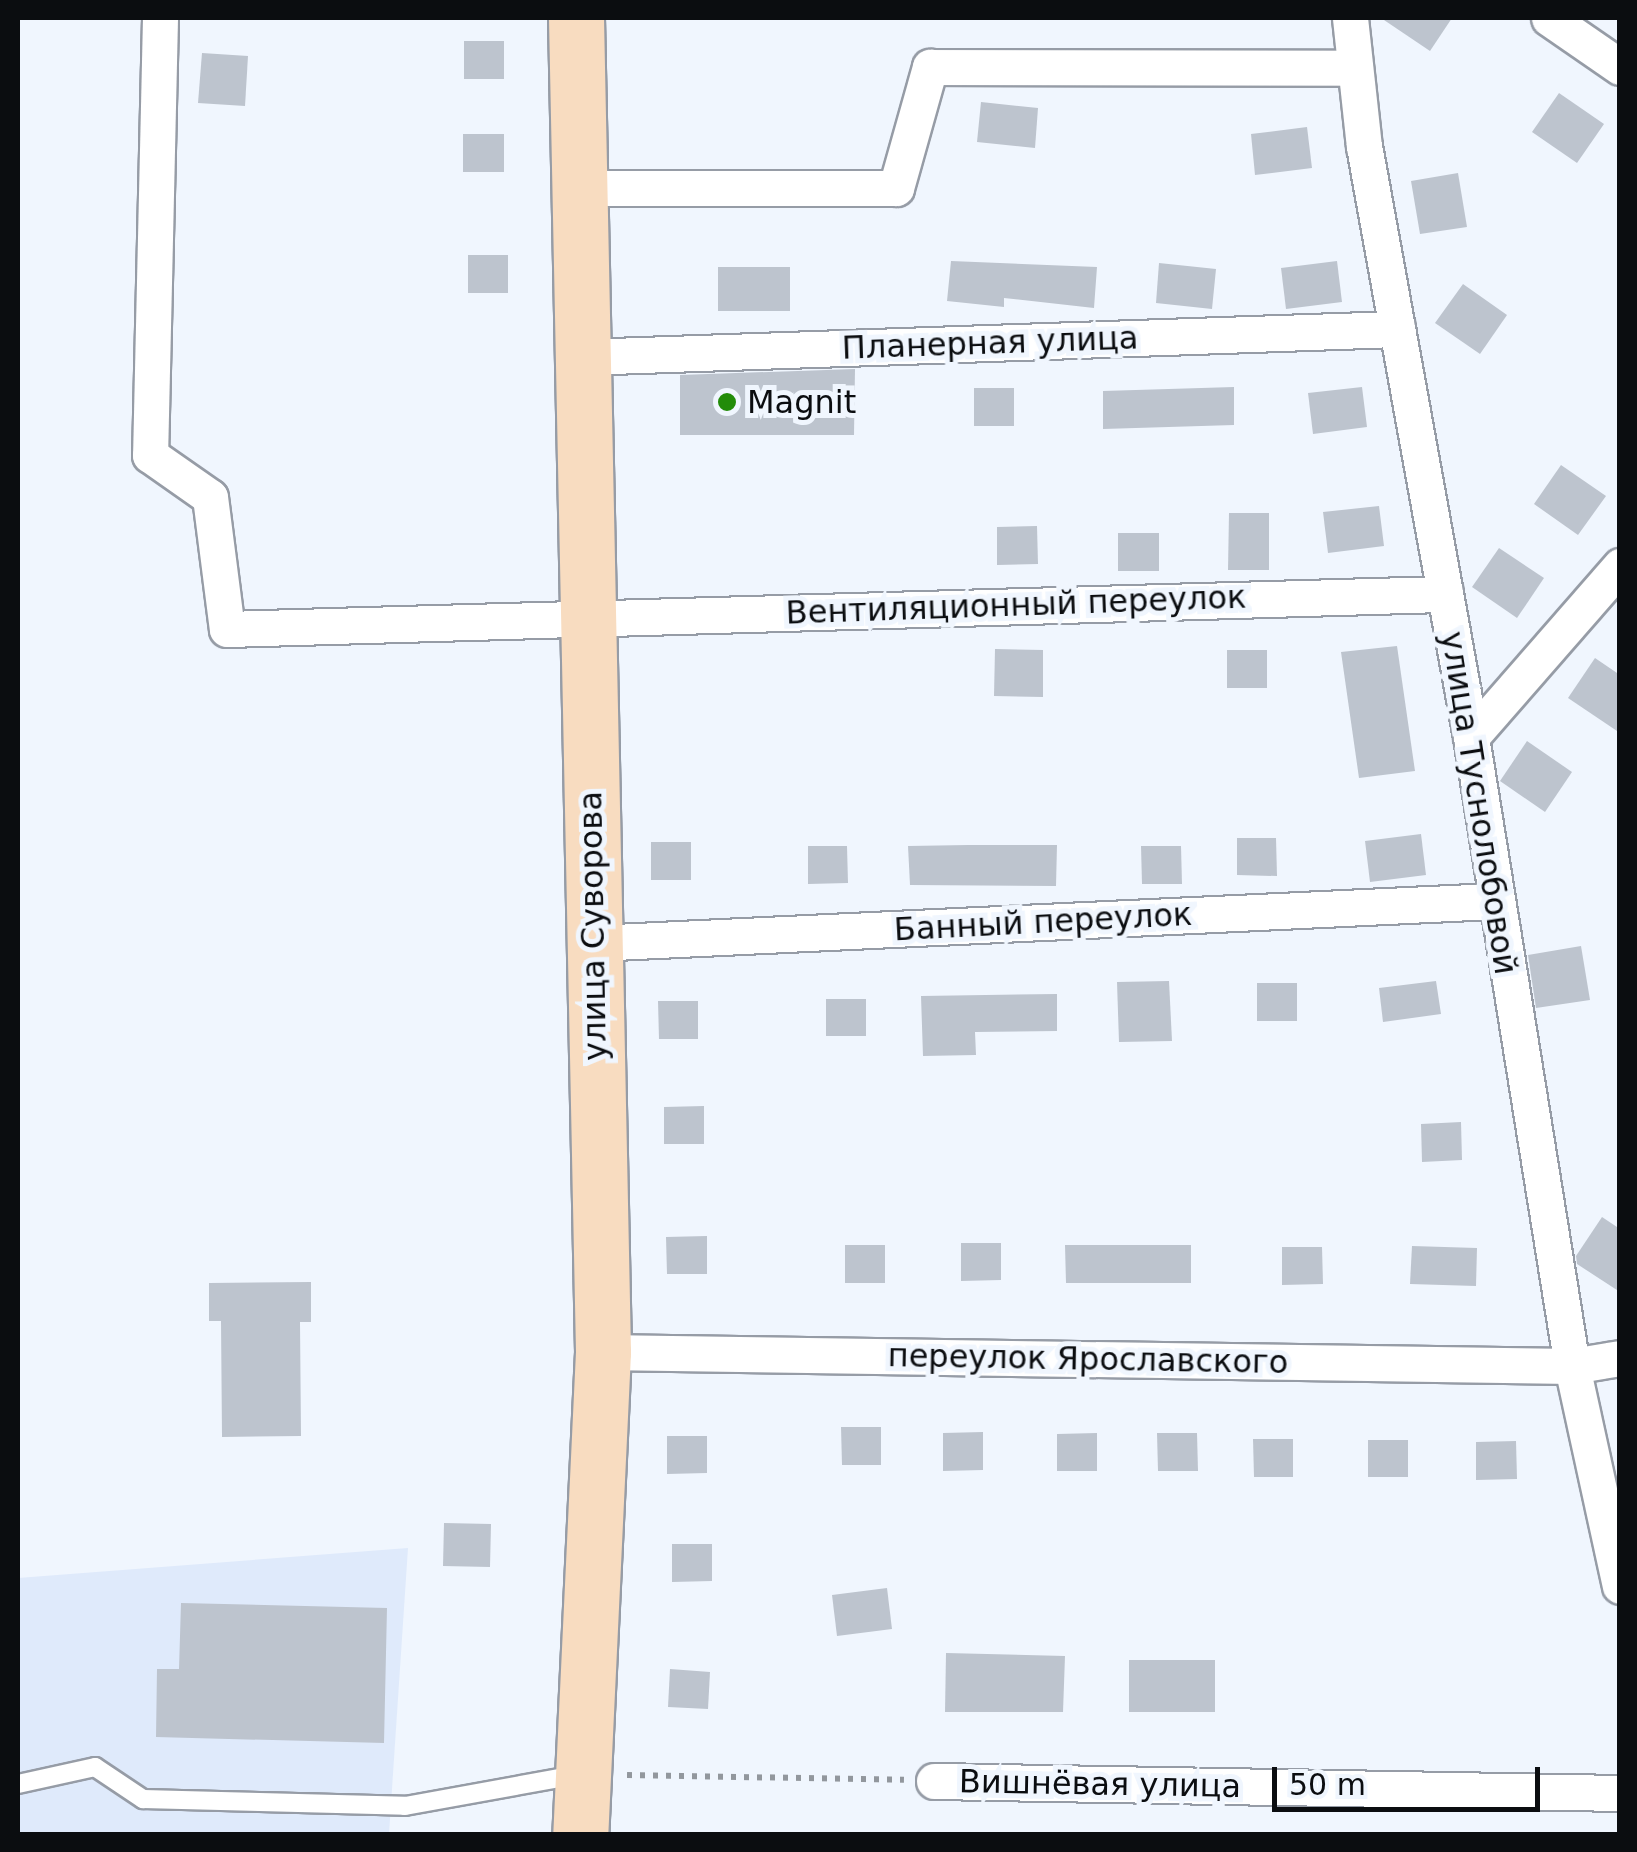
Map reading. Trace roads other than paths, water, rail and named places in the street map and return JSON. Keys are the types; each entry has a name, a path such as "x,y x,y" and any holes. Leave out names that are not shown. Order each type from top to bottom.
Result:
{"main road":[{"name":"улица Суворова","path":"576,18 603,1352 580,1834"}],"street":[{"name":"Вентиляционный переулок","path":"160,18 150,455 210,497 227,629 1445,594"},
{"name":"улица Туснолобовой","path":"1350,18 1398,330 1472,737 1494,901 1572,1366 1620,1586"},
{"path":"1550,18 1620,67"},
{"path":"592,188 896,188 930,67 1356,68"},
{"name":"Планерная улица","path":"582,357 1398,330"},
{"path":"1472,737 1614,586"},
{"name":"Банный переулок","path":"593,943 1494,901"},
{"name":"переулок Ярославского","path":"603,1352 1572,1366 1620,1358"},
{"name":"Вишнёвая улица","path":"934,1780 1620,1794"}],"lane":[{"path":"18,1784 96,1767 142,1799 405,1806 580,1774"}],"place":[{"name":"Magnit","path":"727,402"}]}
